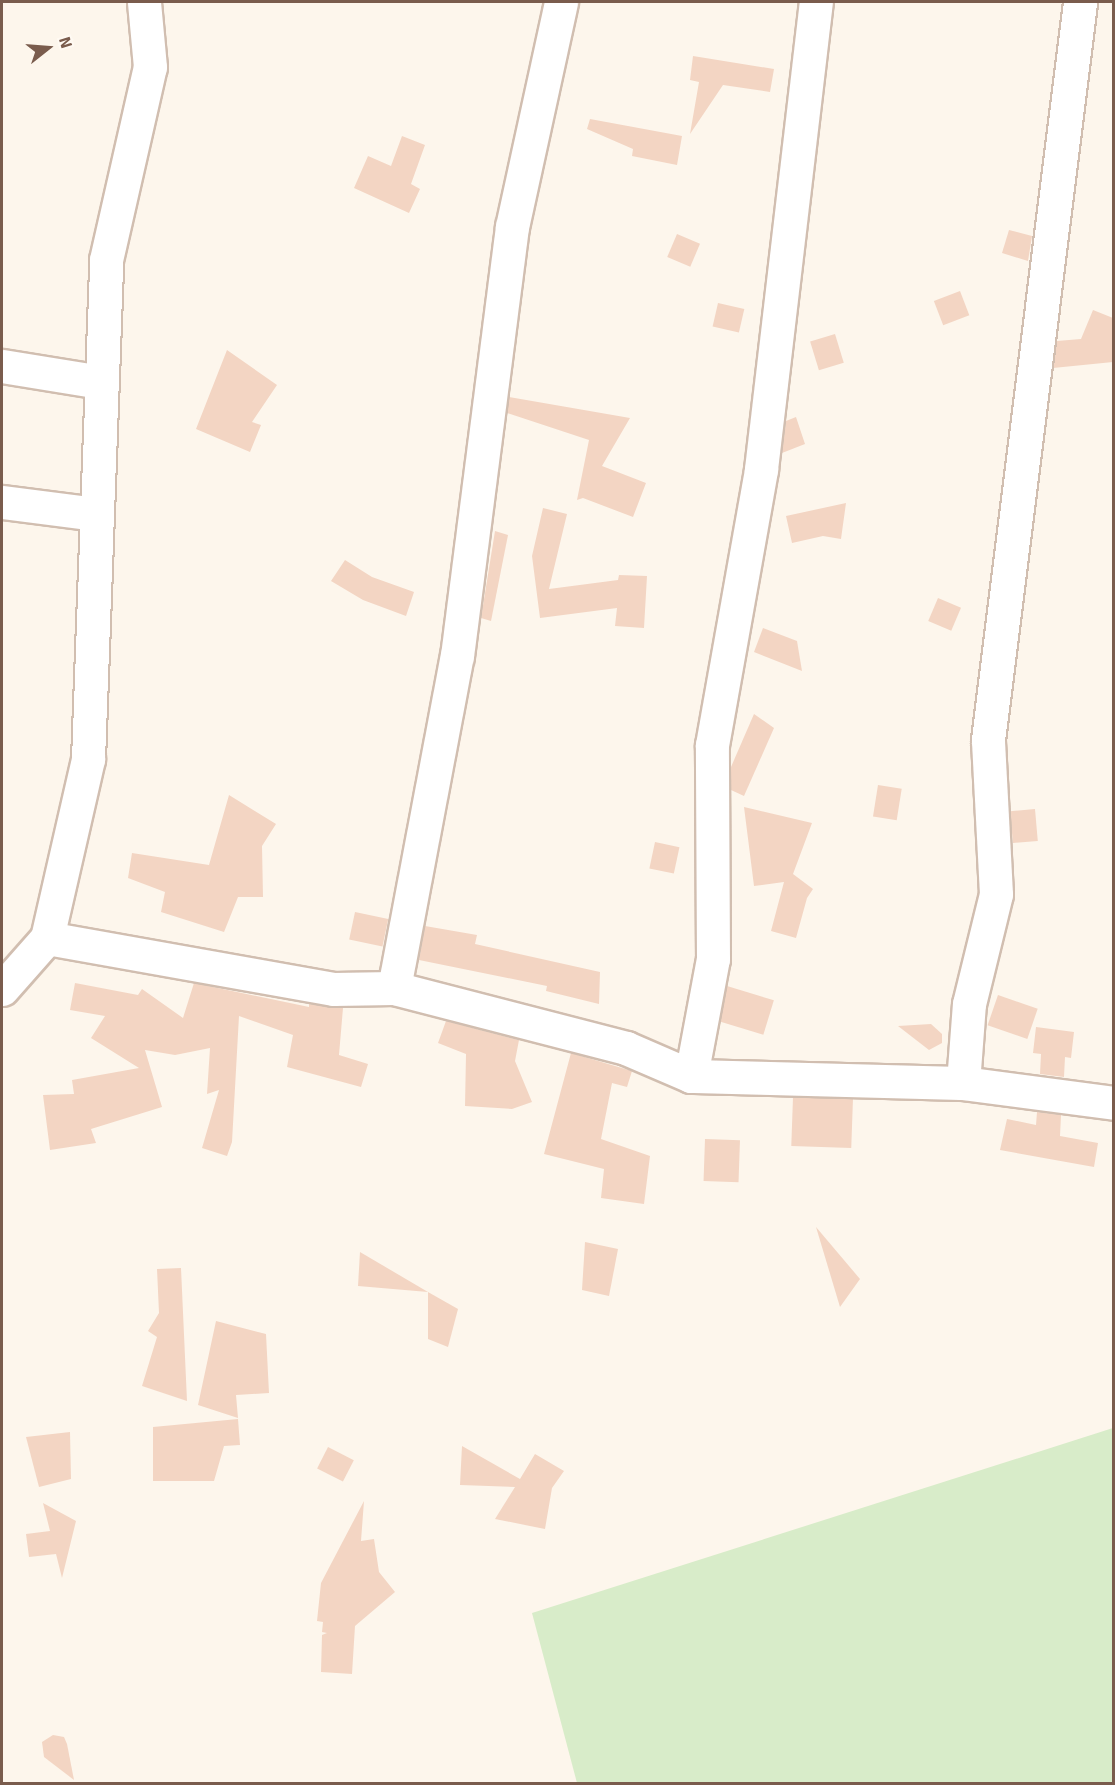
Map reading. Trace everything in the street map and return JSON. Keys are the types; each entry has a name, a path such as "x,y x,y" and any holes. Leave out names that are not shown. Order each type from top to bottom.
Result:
{"street":[{"path":"2,989 47,938 88,759 106,260 150,67 144,2"},
{"path":"394,988 457,656 512,227 561,2"},
{"path":"691,1076 713,959 712,745 761,469 816,2"},
{"path":"963,1083 969,1004 996,894 988,740 1080,2"},
{"path":"2,366 101,382"},
{"path":"2,502 96,514"},
{"path":"47,938 333,989 394,988 626,1048 691,1076 963,1083 1113,1103"}],"green space":[{"path":"1113,1428 1113,1783 577,1783 532,1613"}],"building":[{"path":"693,56 774,69 770,92 723,85 690,134 699,82 690,80"},
{"path":"590,119 682,136 677,165 632,156 633,149 587,129"},
{"path":"402,136 425,145 411,184 420,189 409,213 354,188 368,156 391,166"},
{"path":"1009,230 1032,236 1028,261 1002,253"},
{"path":"677,234 700,244 690,267 667,257"},
{"path":"960,291 969,315 943,325 934,301"},
{"path":"718,303 744,309 739,332 713,326"},
{"path":"1093,310 1113,318 1113,362 1053,368 1057,341 1081,339"},
{"path":"835,334 844,363 819,370 810,342"},
{"path":"227,350 277,385 252,422 261,425 250,452 196,429"},
{"path":"509,397 630,418 602,466 646,483 633,517 583,498 577,500 589,440 507,413"},
{"path":"796,417 805,444 782,453 786,421"},
{"path":"846,503 841,539 823,536 792,543 786,516"},
{"path":"543,508 567,514 549,589 618,580 619,575 647,576 644,628 615,626 617,608 540,618 532,556"},
{"path":"495,531 508,535 491,621 481,618"},
{"path":"345,560 372,577 414,592 406,616 363,600 331,581"},
{"path":"938,598 961,608 951,631 928,621"},
{"path":"763,628 797,641 802,671 754,652"},
{"path":"754,714 774,728 744,796 731,790 731,767"},
{"path":"878,785 902,789 897,820 873,817"},
{"path":"229,795 276,824 262,846 263,897 238,897 224,932 161,912 165,892 128,878 132,853 209,865"},
{"path":"744,807 812,823 793,874 813,889 807,898 796,938 771,931 784,882 754,886"},
{"path":"1035,809 1038,841 1013,843 1010,811"},
{"path":"655,842 679,847 674,874 649,868"},
{"path":"355,912 388,919 382,946 349,939"},
{"path":"425,926 477,935 475,944 600,972 599,1004 546,991 547,986 419,960"},
{"path":"75,983 138,995 142,989 183,1018 194,983 309,1007 309,1004 343,1008 339,1055 368,1064 361,1087 287,1067 293,1035 239,1016 232,1142 227,1156 202,1148 219,1090 207,1094 210,1048 175,1055 145,1050 162,1107 91,1129 96,1143 50,1150 43,1095 74,1094 72,1080 139,1068 91,1038 105,1016 70,1010"},
{"path":"727,986 774,1000 763,1035 716,1020"},
{"path":"998,995 1038,1009 1027,1039 988,1025"},
{"path":"446,1021 519,1040 515,1061 532,1102 512,1109 465,1106 466,1054 438,1043"},
{"path":"931,1024 942,1034 942,1043 929,1050 898,1026"},
{"path":"1036,1027 1074,1032 1071,1058 1065,1057 1064,1077 1040,1074 1041,1054 1033,1053"},
{"path":"571,1053 632,1071 627,1087 612,1083 601,1139 650,1156 644,1204 601,1198 604,1169 544,1154"},
{"path":"793,1097 853,1099 851,1148 791,1146"},
{"path":"1037,1112 1061,1115 1060,1136 1098,1143 1094,1167 1000,1150 1007,1119 1036,1125"},
{"path":"705,1139 740,1140 739,1182 704,1181"},
{"path":"816,1227 860,1279 840,1307"},
{"path":"585,1242 618,1249 609,1296 582,1290"},
{"path":"360,1252 428,1292 358,1286"},
{"path":"181,1268 187,1401 142,1386 157,1337 148,1331 159,1313 157,1269"},
{"path":"428,1292 458,1309 448,1347 428,1339"},
{"path":"216,1321 266,1334 269,1393 236,1395 238,1418 198,1405"},
{"path":"238,1419 240,1445 224,1446 214,1481 153,1481 153,1427"},
{"path":"70,1432 71,1479 39,1487 26,1437"},
{"path":"462,1446 520,1479 535,1454 564,1471 552,1488 545,1529 495,1519 515,1487 460,1485"},
{"path":"328,1447 354,1460 343,1482 317,1468"},
{"path":"364,1501 361,1541 374,1539 379,1572 395,1592 355,1626 352,1674 321,1672 322,1635 327,1633 322,1632 323,1622 317,1621 321,1583"},
{"path":"43,1503 76,1521 62,1578 56,1554 29,1557 26,1534 50,1531"},
{"path":"53,1735 64,1737 74,1780 44,1757 42,1742"}]}
